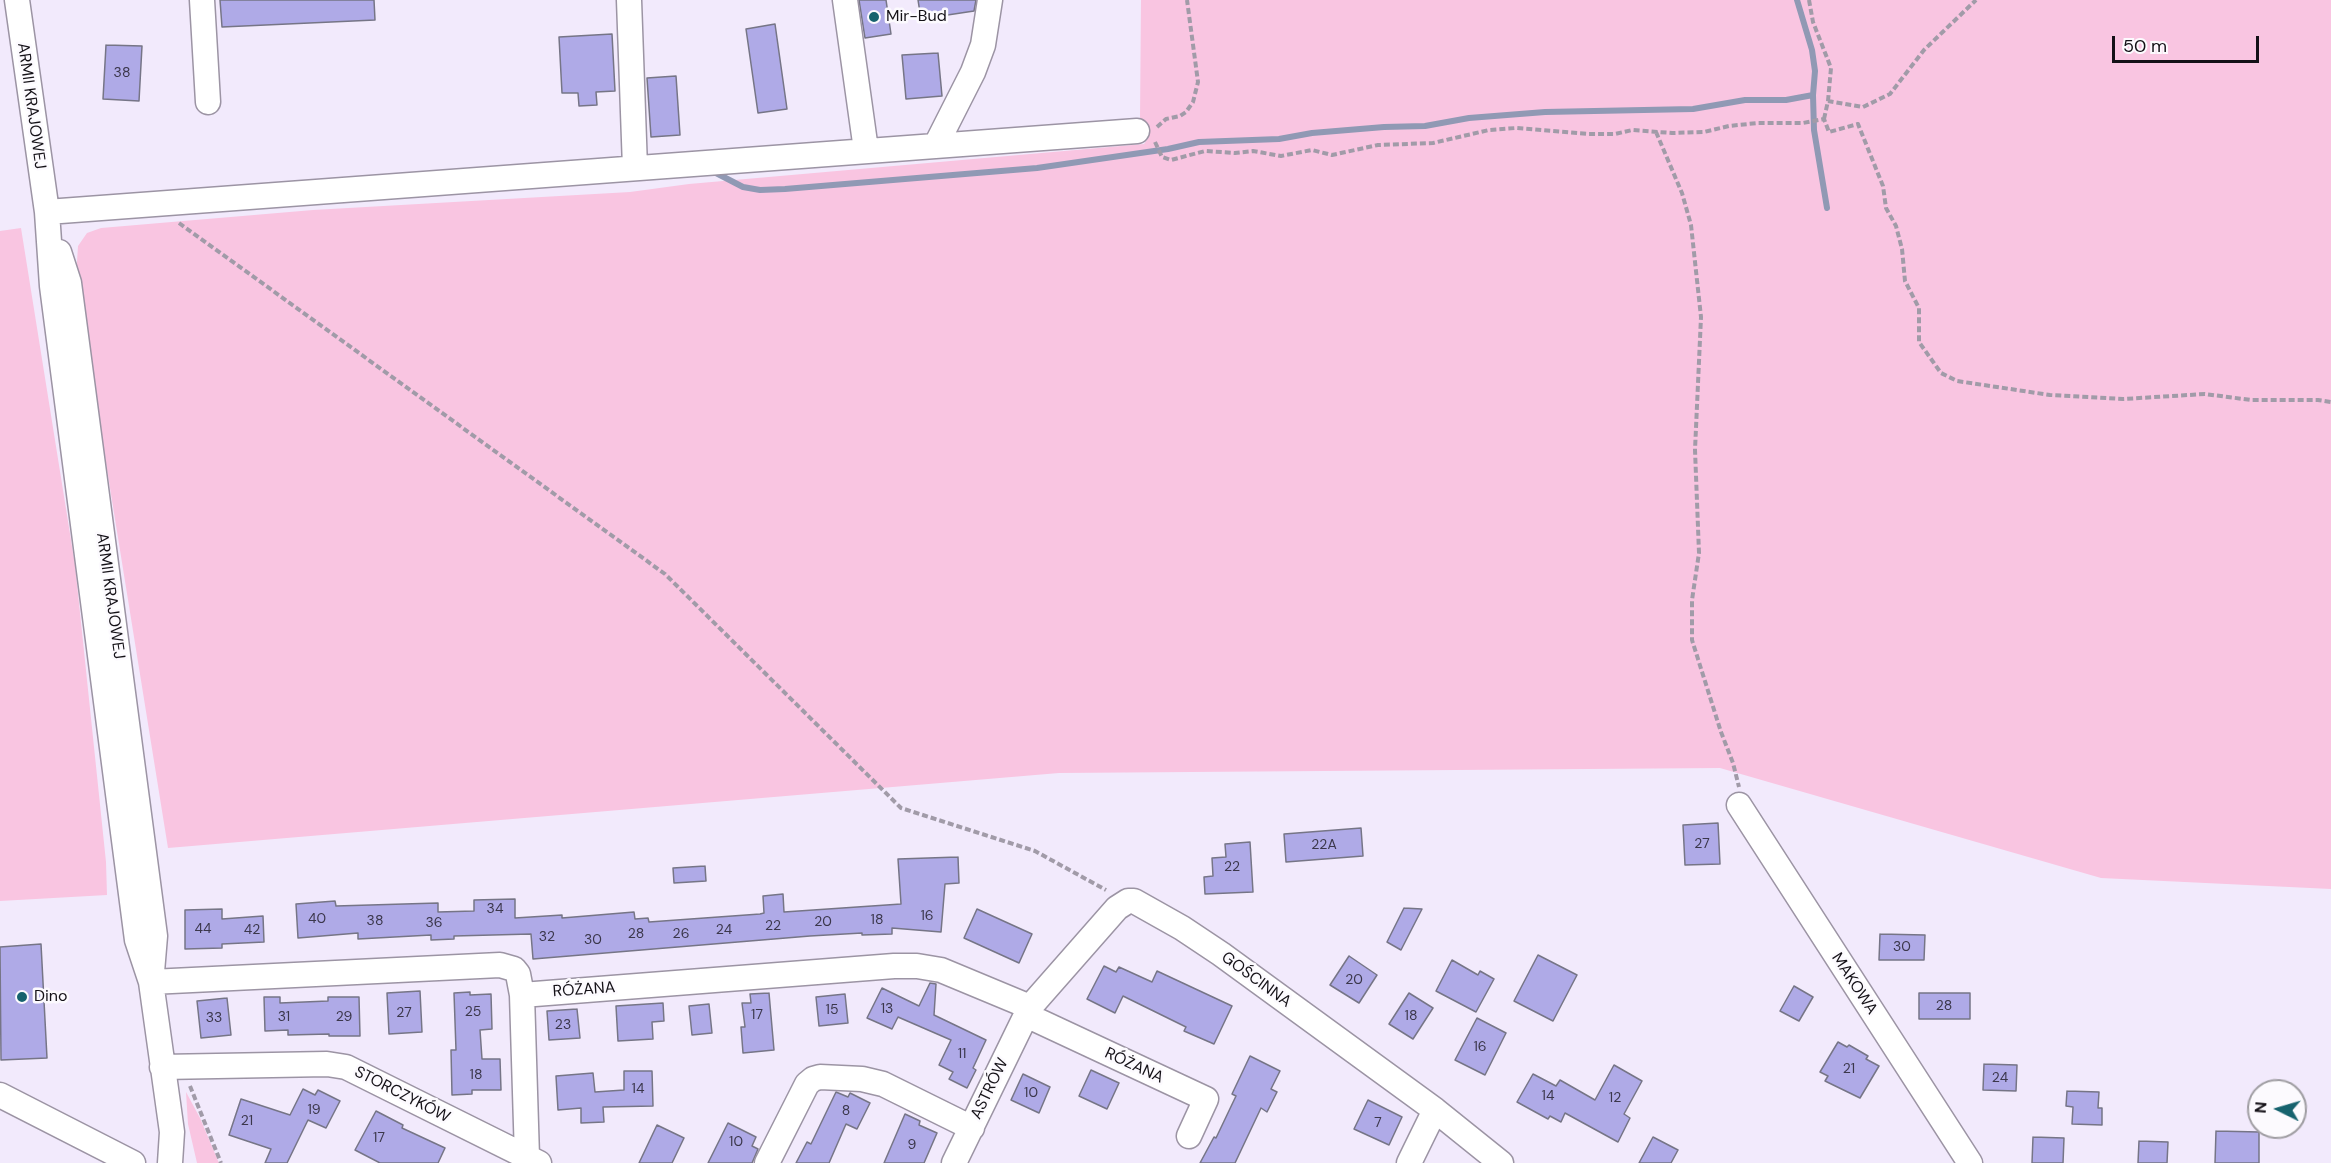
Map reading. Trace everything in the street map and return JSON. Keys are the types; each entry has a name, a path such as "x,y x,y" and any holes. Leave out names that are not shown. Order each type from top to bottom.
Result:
{"street":[{"name":"ARMII KRAJOWEJ","path":"16,0 47,212 52,286 137,940 151,982 172,1067 170,1163"},
{"path":"202,0 208,102"},
{"path":"628,0 635,168"},
{"path":"845,0 866,150"},
{"path":"936,145 973,72 982,45 990,0"},
{"path":"47,212 1144,131"},
{"name":"MAKOWA","path":"1739,805 1970,1163"},
{"path":"1028,1011 1117,908 1128,902"},
{"name":"GOŚCINNA","path":"1128,902 1143,906 1202,940 1436,1110 1501,1163"},
{"path":"151,982 500,965 514,969 518,974 522,995"},
{"name":"RÓŻANA","path":"522,995 894,966 917,966 941,970 1206,1099 1189,1136"},
{"name":"STORCZYKÓW","path":"522,995 533,1160"},
{"name":"ASTRÓW","path":"954,1163 1028,1011"},
{"name":"STORCZYKÓW","path":"172,1067 327,1065 346,1067 533,1160"},
{"path":"767,1163 807,1084 820,1077 862,1079 883,1084 972,1128"},
{"path":"0,1095 98,1155 133,1163"},
{"path":"1409,1163 1436,1110"}],"path":[{"path":"1187,0 1187,14 1198,82 1192,102 1180,116 1166,119 1144,131 1162,157 1171,160 1205,151 1235,153 1253,151 1281,156 1312,150 1332,155 1378,145 1432,143 1516,128 1589,134 1615,134 1632,130 1672,133 1704,132 1748,124 1803,123 1824,119"},
{"path":"1809,0 1813,21 1831,68 1824,119 1828,132 1858,124 1883,186 1886,208 1896,226 1902,249 1905,281 1919,308 1919,342 1941,373 1957,381 2050,395 2123,399 2205,394 2251,400 2331,402"},
{"path":"1828,100 1863,107 1890,94 1924,50 1976,0"},
{"path":"1656,131 1682,192 1691,225 1701,307 1695,450 1699,553 1692,600 1692,640 1733,763 1739,789 1739,805"},
{"path":"152,204 665,574 901,808 1035,851 1128,902"},
{"path":"172,1067 221,1163"}],"shaded area":[{"path":"1141,0 2331,0 2331,889 2101,878 1720,768 1059,773 168,848 76,277 78,246 87,233 101,228 313,210 630,192 689,184 1144,144 1149,137 1148,127 1140,119"},
{"path":"21,228 75,565 106,862 107,895 0,901 0,231"},
{"path":"186,1092 219,1163 197,1163 188,1124"}],"building":[{"path":"220,0 374,0 375,20 222,27"},
{"name":"Mir-Bud","path":"859,0 886,0 891,34 865,38"},
{"path":"918,0 976,0 974,11 921,19"},
{"path":"775,24 787,109 758,113 746,29"},
{"path":"612,34 615,91 596,92 597,105 579,106 578,93 562,93 559,37"},
{"path":"106,45 142,46 139,101 103,99"},
{"path":"938,53 942,96 906,99 902,55"},
{"path":"676,76 680,135 651,137 647,78"},
{"path":"1718,823 1720,864 1685,865 1683,825"},
{"path":"1361,828 1363,856 1286,862 1284,834"},
{"path":"1250,842 1253,892 1205,894 1204,877 1213,876 1212,858 1226,857 1225,844"},
{"path":"958,857 959,883 945,884 941,932 892,928 892,934 810,936 533,959 531,934 454,936 454,939 431,940 431,935 358,939 358,933 298,938 296,904 335,901 336,906 438,903 438,912 474,911 474,900 515,899 515,918 562,915 562,918 634,912 635,919 648,918 649,922 760,914 764,913 763,896 783,894 784,912 901,904 898,859"},
{"path":"705,866 706,881 674,883 673,868"},
{"path":"1404,908 1422,909 1401,950 1387,942"},
{"path":"222,909 222,919 263,916 264,942 222,944 222,948 185,949 185,910"},
{"path":"977,909 1032,934 1019,963 964,938"},
{"path":"1880,934 1925,935 1924,960 1879,960"},
{"name":"Dino","path":"41,944 47,1058 1,1060 0,947"},
{"path":"1538,955 1577,975 1553,1021 1514,1001"},
{"path":"1349,956 1377,975 1359,1003 1330,985"},
{"path":"1452,960 1478,975 1480,971 1494,979 1476,1012 1436,991"},
{"path":"1104,966 1116,972 1119,967 1152,982 1157,971 1232,1006 1214,1044 1184,1031 1186,1027 1123,996 1115,1013 1087,999"},
{"path":"930,983 936,984 934,1015 986,1040 967,1088 949,1079 953,1072 939,1065 951,1040 898,1017 892,1029 867,1018 882,988 919,1006"},
{"path":"1794,986 1813,997 1799,1021 1780,1011"},
{"path":"420,991 422,1032 389,1034 387,993"},
{"path":"470,992 470,995 491,994 492,1029 480,1030 482,1059 500,1059 501,1090 472,1090 472,1094 452,1095 451,1050 456,1050 454,993"},
{"path":"769,993 774,1050 743,1053 741,1027 745,1027 742,1003 751,1003 750,994"},
{"path":"1409,993 1433,1008 1413,1039 1389,1024"},
{"path":"1919,993 1970,993 1970,1019 1919,1019"},
{"path":"845,994 848,1023 819,1026 816,997"},
{"path":"264,997 280,997 280,1003 328,1001 328,997 359,997 360,1036 288,1035 288,1030 265,1031"},
{"path":"227,998 231,1035 201,1038 197,1001"},
{"path":"663,1003 664,1021 652,1022 653,1039 618,1041 616,1006"},
{"path":"709,1004 712,1033 692,1035 689,1006"},
{"path":"577,1009 580,1038 549,1040 547,1011"},
{"path":"1477,1018 1506,1033 1485,1075 1455,1060"},
{"path":"1838,1042 1847,1047 1849,1045 1868,1056 1866,1059 1879,1066 1860,1098 1825,1081 1828,1076 1820,1072"},
{"path":"1250,1056 1280,1071 1271,1089 1277,1092 1267,1112 1261,1108 1235,1163 1200,1163 1214,1137 1216,1138 1236,1096 1232,1094"},
{"path":"1984,1064 2017,1065 2016,1091 1983,1090"},
{"path":"1614,1065 1642,1081 1624,1114 1630,1118 1618,1142 1565,1113 1561,1122 1550,1116 1548,1119 1517,1102 1533,1074 1556,1086 1560,1080 1595,1100"},
{"path":"1091,1070 1119,1083 1107,1109 1079,1096"},
{"path":"624,1071 652,1071 653,1106 603,1107 604,1122 581,1123 581,1108 558,1110 556,1076 593,1073 595,1092 624,1090"},
{"path":"1023,1074 1050,1087 1039,1113 1011,1100"},
{"path":"303,1089 315,1095 318,1090 340,1101 326,1128 308,1120 287,1163 265,1163 271,1149 229,1135 241,1099 290,1115"},
{"path":"2067,1091 2099,1092 2098,1108 2102,1108 2102,1125 2072,1124 2073,1107 2066,1106"},
{"path":"836,1092 848,1097 850,1093 870,1103 857,1129 846,1124 829,1163 796,1163 807,1142 811,1144"},
{"path":"1368,1100 1402,1117 1389,1145 1354,1129"},
{"path":"376,1111 403,1125 402,1128 445,1148 438,1163 380,1163 355,1150"},
{"path":"905,1114 920,1121 919,1125 937,1133 924,1163 884,1163"},
{"path":"728,1123 756,1137 752,1146 758,1149 752,1163 708,1163"},
{"path":"657,1125 684,1138 672,1163 639,1163"},
{"path":"2216,1131 2247,1132 2247,1139 2259,1139 2259,1163 2215,1163"},
{"path":"1653,1137 1678,1150 1671,1163 1639,1163"},
{"path":"2033,1137 2064,1138 2063,1163 2032,1163"},
{"path":"2139,1141 2168,1142 2167,1163 2138,1163"}],"waterway":[{"path":"1797,0 1812,50 1815,71 1813,95"},
{"path":"716,173 743,187 760,190 785,189 1037,168 1168,149 1199,142 1279,139 1312,133 1425,126 1469,118 1545,112 1693,109 1745,100 1786,100 1813,95 1814,130 1827,208"}],"place":[{"name":"Mir-Bud","path":"874,17"},
{"name":"Dino","path":"22,997"}]}
